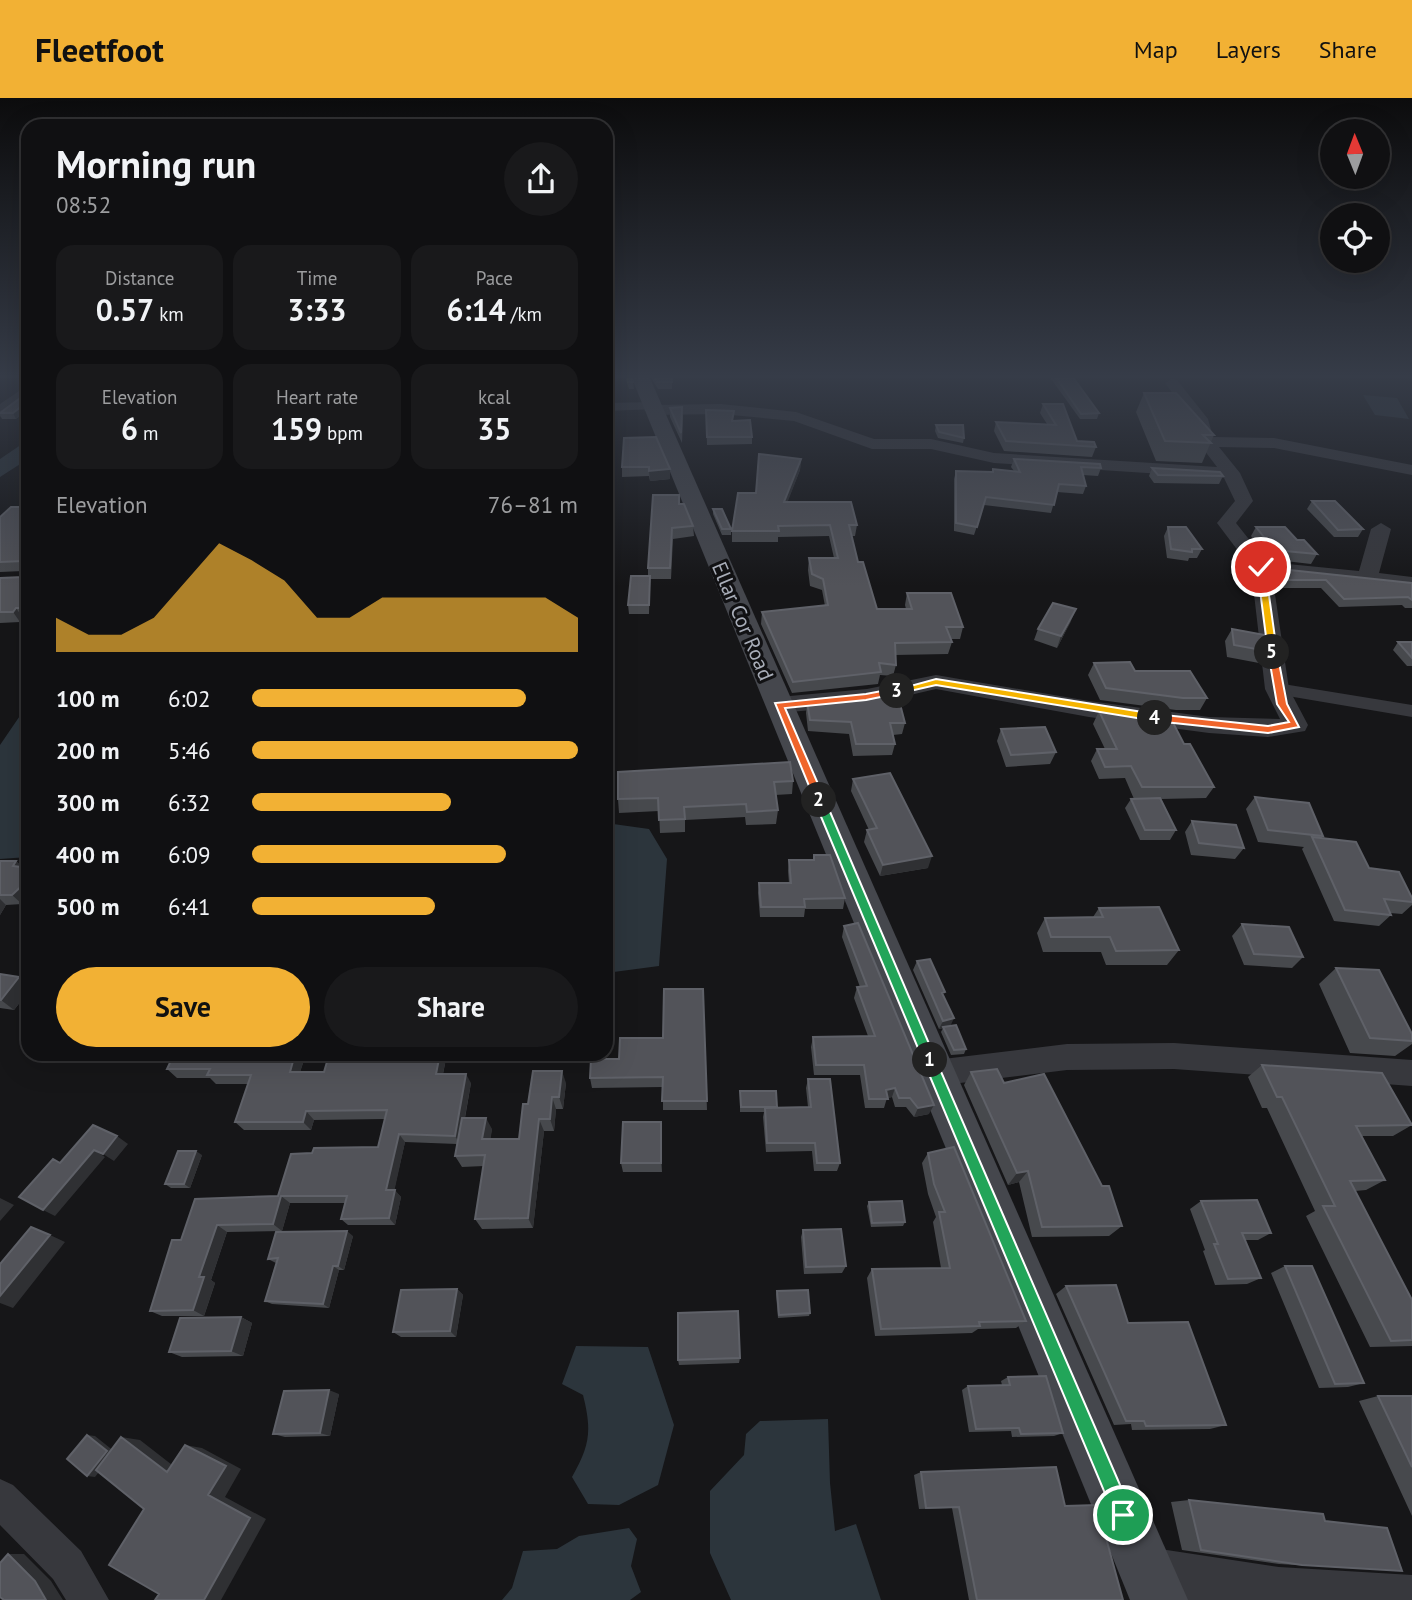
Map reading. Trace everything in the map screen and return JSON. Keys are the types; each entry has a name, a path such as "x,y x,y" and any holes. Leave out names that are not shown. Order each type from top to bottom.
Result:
{"main road":[{"name":"Ellar Cor Road","path":"669,446 1153,1586"}],"street":[{"path":"940,446 994,458 1123,464 1231,473"},
{"path":"779,705 866,697 936,682 1089,709 1209,724 1268,729 1296,725 1282,704 1277,689 1261,567 1226,523 1244,501 1231,473 1209,446"},
{"path":"1290,446 1412,470"},
{"path":"1368,577 1381,529"},
{"path":"1261,567 1412,583"},
{"path":"1277,689 1412,711"},
{"path":"935,1073 1066,1057 1161,1056 1412,1073"},
{"path":"0,1498 67,1565 89,1600"},
{"path":"1153,1586 1216,1585 1324,1597 1412,1600"}],"shaded area":[{"path":"21,446 21,464 0,477 0,459"},
{"path":"21,714 21,858 0,859 0,745"},
{"path":"613,824 649,829 667,859 659,966 613,972"},
{"path":"576,1346 648,1347 674,1425 658,1485 619,1505 588,1504 572,1477 583,1456 588,1437 588,1418 583,1395 562,1384"},
{"path":"828,1419 835,1531 856,1524 881,1600 731,1600 710,1553 710,1491 744,1455 746,1434 760,1421"},
{"path":"629,1528 637,1539 631,1566 641,1592 630,1600 502,1600 512,1588 523,1551 557,1549 579,1536"}],"building":[{"path":"623,446 660,446 670,469 649,471 649,467 622,467"},
{"path":"759,454 801,459 784,502 851,502 857,525 849,525 858,562 863,562 877,609 912,609 907,593 951,593 963,627 946,627 952,642 895,643 896,665 879,663 881,672 793,682 762,612 828,605 823,579 812,574 809,558 838,558 830,525 778,526 779,531 732,531 738,493 756,493"},
{"path":"1014,459 1100,464 1101,468 1081,467 1086,486 1059,484 1054,505 986,497 977,527 956,523 956,471 993,472 993,469 1020,472"},
{"path":"1152,468 1220,472 1223,476 1158,475"},
{"path":"653,495 679,495 679,504 684,504 693,526 672,528 670,568 648,568"},
{"path":"1312,501 1335,501 1363,529 1338,530"},
{"path":"11,507 21,507 21,561 0,562 0,517"},
{"path":"713,509 722,509 731,529 722,529"},
{"path":"1168,527 1186,527 1202,549 1192,549 1192,552 1171,549"},
{"path":"1256,527 1285,527 1297,540 1304,540 1317,554 1274,550"},
{"path":"1280,569 1412,583 1412,600 1408,597 1344,599 1326,580 1283,580"},
{"path":"631,576 650,576 649,605 628,605"},
{"path":"21,577 21,608 16,608 13,612 0,612 0,578"},
{"path":"1053,603 1076,609 1061,636 1038,629"},
{"path":"1232,629 1265,635 1267,651 1234,645"},
{"path":"1398,642 1412,642 1412,658"},
{"path":"1130,662 1135,671 1190,671 1207,698 1183,698 1106,688 1094,663"},
{"path":"885,692 888,704 900,704 905,723 890,723 895,744 856,744 851,722 810,720 807,702"},
{"path":"1099,711 1170,717 1184,744 1190,744 1214,787 1142,787 1131,766 1105,767 1097,749 1117,749"},
{"path":"1045,727 1056,752 1011,755 1001,729"},
{"path":"790,762 793,781 774,782 778,810 747,812 746,804 684,807 685,819 659,820 658,798 618,799 618,772"},
{"path":"890,773 932,856 883,865 867,830 877,828 853,779"},
{"path":"1255,797 1309,803 1323,836 1268,830"},
{"path":"1160,798 1176,830 1145,830 1131,799"},
{"path":"1192,821 1236,825 1244,848 1199,843"},
{"path":"1312,837 1356,842 1369,868 1399,872 1412,902 1384,899 1391,915 1345,910"},
{"path":"814,855 830,855 845,898 804,899 805,907 761,907 759,883 791,883 789,860 814,860"},
{"path":"0,861 16,861 13,866 21,867 21,887 12,895 0,895"},
{"path":"1159,907 1179,950 1116,951 1110,937 1051,937 1045,918 1103,917 1099,908"},
{"path":"858,923 934,1105 918,1108 910,1098 899,1098 895,1088 886,1090 888,1099 869,1099 864,1065 816,1065 813,1037 875,1036 857,987 867,986 844,926"},
{"path":"1242,924 1289,927 1303,957 1254,954"},
{"path":"930,959 954,1018 943,1021 917,961"},
{"path":"1336,968 1379,970 1412,1034 1412,1041 1370,1038"},
{"path":"0,974 19,977 1,1000 0,1000"},
{"path":"664,989 703,989 707,1101 662,1101 663,1077 590,1078 591,1061 619,1059 620,1038 663,1038"},
{"path":"956,1025 966,1049 954,1050 943,1027"},
{"path":"171,1061 293,1061 290,1072 324,1072 327,1061 439,1061 436,1074 466,1074 455,1136 399,1134 386,1190 395,1190 389,1218 341,1219 347,1196 281,1196 273,1224 217,1225 199,1277 204,1277 193,1310 150,1311 172,1240 181,1240 195,1199 278,1196 291,1154 312,1153 314,1148 378,1147 387,1110 306,1111 303,1122 235,1122 251,1075 207,1075 210,1069 167,1069"},
{"path":"1262,1065 1382,1073 1412,1125 1356,1126 1385,1180 1350,1181 1412,1300 1412,1340 1391,1341 1323,1206 1335,1206 1282,1097 1277,1097"},
{"path":"997,1069 1004,1083 1044,1074 1102,1186 1109,1186 1122,1226 1042,1227 1028,1171 1017,1173 971,1072"},
{"path":"533,1071 562,1071 559,1097 552,1097 550,1119 539,1119 528,1218 475,1219 485,1155 455,1156 462,1118 486,1118 482,1139 519,1139 523,1104 528,1104"},
{"path":"808,1079 830,1079 840,1163 817,1163 815,1143 767,1143 765,1108 811,1107"},
{"path":"740,1091 776,1091 777,1107 741,1107"},
{"path":"623,1122 661,1122 661,1163 621,1163"},
{"path":"93,1125 117,1136 103,1154 94,1150 43,1210 19,1197 53,1159 60,1163"},
{"path":"954,1147 1026,1321 979,1322 980,1326 881,1329 872,1269 950,1268 939,1212 945,1212 934,1184 928,1153"},
{"path":"178,1151 196,1151 184,1184 165,1184"},
{"path":"1257,1200 1271,1233 1242,1233 1261,1278 1228,1279 1201,1201"},
{"path":"902,1201 905,1222 872,1223 869,1202"},
{"path":"31,1227 50,1235 0,1296 0,1264"},
{"path":"841,1229 846,1266 806,1267 803,1230"},
{"path":"347,1231 338,1266 333,1266 323,1304 265,1301 278,1258 268,1259 276,1232"},
{"path":"1285,1266 1312,1266 1364,1383 1335,1384"},
{"path":"1116,1285 1128,1323 1188,1322 1226,1425 1146,1426 1144,1421 1126,1421 1066,1286"},
{"path":"457,1289 450,1331 393,1332 401,1290"},
{"path":"808,1290 810,1313 779,1315 777,1291"},
{"path":"738,1311 740,1358 678,1360 678,1313"},
{"path":"241,1317 231,1351 169,1352 180,1318"},
{"path":"1046,1376 1063,1433 1021,1434 1019,1428 976,1429 968,1386 1010,1385 1008,1377"},
{"path":"329,1390 320,1433 273,1434 284,1391"},
{"path":"1378,1396 1412,1396 1412,1467"},
{"path":"87,1435 107,1451 87,1476 67,1459"},
{"path":"121,1437 167,1472 185,1445 226,1466 208,1495 250,1518 204,1600 155,1600 159,1594 109,1565 144,1509 96,1470"},
{"path":"1056,1467 1065,1506 1097,1505 1123,1600 977,1600 959,1507 926,1508 921,1472"},
{"path":"1189,1500 1323,1514 1325,1521 1387,1528 1402,1571 1302,1565 1201,1550"},
{"path":"8,1554 35,1581 46,1600 4,1600 0,1597 0,1563"}],"route":[{"path":"1123,1515 779,705 866,697 936,682 1089,709 1209,724 1268,729 1296,725 1282,704 1277,689 1261,567"}]}
